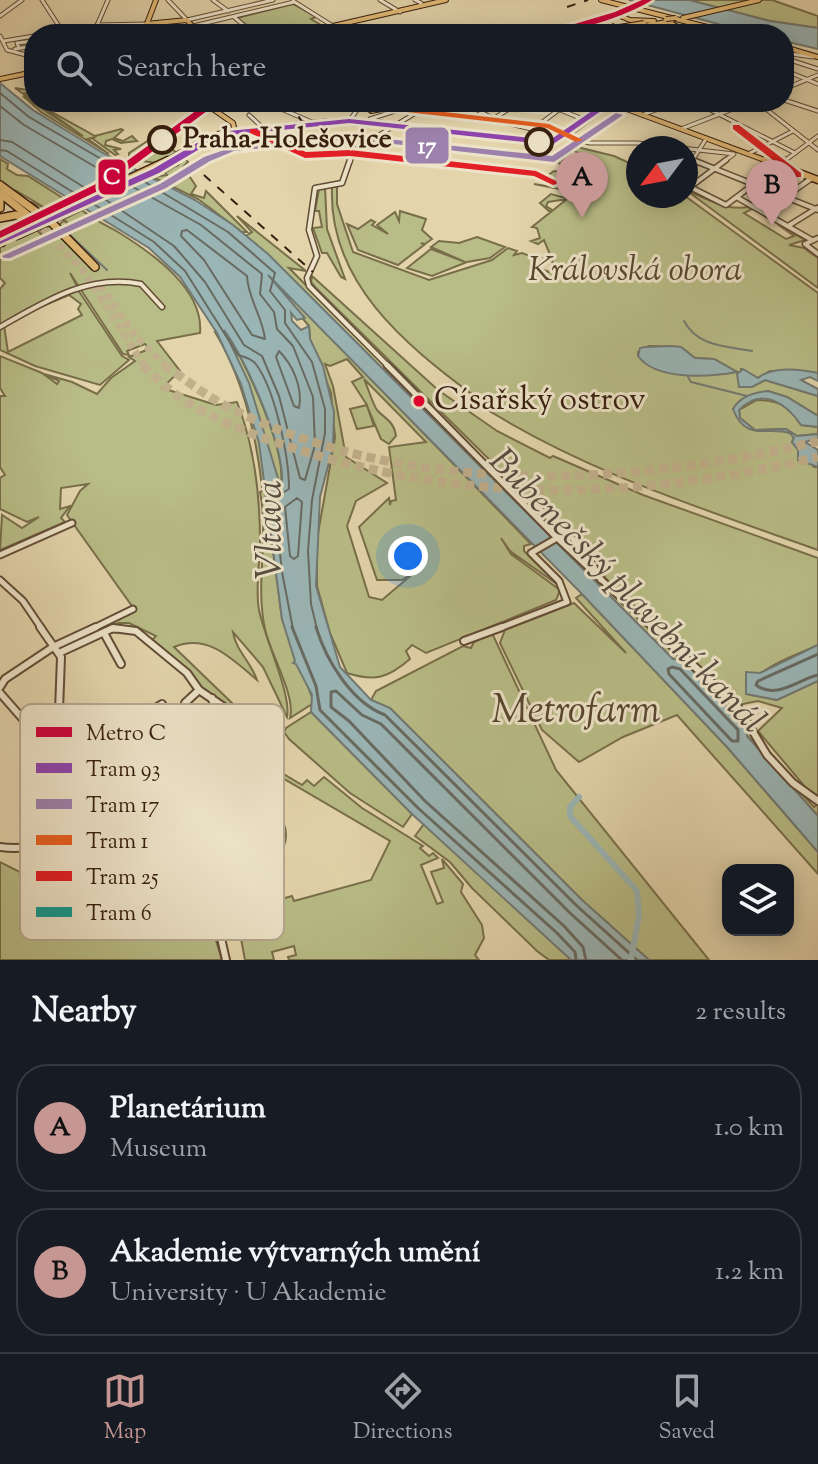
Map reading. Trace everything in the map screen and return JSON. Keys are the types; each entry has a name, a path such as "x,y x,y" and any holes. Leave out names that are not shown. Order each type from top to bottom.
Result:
{"highway":[{"path":"0,190 45,220 95,267"},
{"path":"0,190 0,208"},
{"path":"0,218 19,215 45,220"},
{"path":"0,240 17,231"}],"main road":[{"path":"156,0 148,23 185,20 188,24"},
{"path":"344,24 448,0"},
{"path":"601,0 709,24"},
{"path":"650,14 629,11 620,15 624,19 677,23 683,18 759,0"},
{"path":"612,1 691,24"},
{"path":"612,1 690,24"},
{"path":"342,24 401,11"},
{"path":"640,24 665,16"},
{"path":"640,24 677,23"},
{"path":"794,51 810,52 818,56"},
{"path":"796,51 818,56"},
{"path":"0,80 24,75"},
{"path":"217,112 236,126 235,132"},
{"path":"634,112 815,179"},
{"path":"227,119 235,132"},
{"path":"227,119 263,129"},
{"path":"155,171 200,141 225,132 349,121 394,125"},
{"path":"225,132 232,125"},
{"path":"0,240 235,132"},
{"path":"17,231 45,220"}],"street":[{"path":"0,16 22,0"},
{"path":"97,24 108,0"},
{"path":"168,0 185,20 273,0"},
{"path":"213,0 228,11"},
{"path":"250,0 256,4"},
{"path":"415,0 421,3"},
{"path":"44,1 55,24"},
{"path":"200,24 293,1 330,24"},
{"path":"385,1 401,11"},
{"path":"234,9 242,14"},
{"path":"233,17 242,24"},
{"path":"122,24 148,23"},
{"path":"0,36 7,50 24,54"},
{"path":"4,41 24,41"},
{"path":"11,50 24,46"},
{"path":"796,51 810,52"},
{"path":"794,52 818,56"},
{"path":"794,56 818,69"},
{"path":"794,74 818,84"},
{"path":"794,84 818,75"},
{"path":"794,103 818,111"},
{"path":"287,112 315,123"},
{"path":"349,121 351,112"},
{"path":"392,112 370,119 394,125 546,143"},
{"path":"412,112 354,150 342,183 315,188 309,230 317,256 307,283 557,538 738,707 749,722 756,741 810,797 818,801"},
{"path":"479,112 492,119 590,143 652,144 730,152 734,154 690,188 723,204 730,204 818,136"},
{"path":"492,119 504,112"},
{"path":"532,130 555,112"},
{"path":"566,112 585,120"},
{"path":"564,137 596,112"},
{"path":"642,115 650,112"},
{"path":"714,112 795,153"},
{"path":"681,129 727,112"},
{"path":"767,112 818,150"},
{"path":"249,115 263,129"},
{"path":"297,125 301,119"},
{"path":"748,154 793,131"},
{"path":"706,139 691,161 817,209"},
{"path":"764,211 815,179"},
{"path":"738,198 815,239"},
{"path":"788,226 817,209"},
{"path":"815,239 806,245 818,254"},
{"path":"0,327 56,297 110,281 141,284 162,307"},
{"path":"520,498 533,503 571,536 595,563 601,580"},
{"path":"0,555 72,523"},
{"path":"464,641 568,601 564,586 532,556 532,550 557,538"},
{"path":"0,580 23,601 59,653 59,704"},
{"path":"20,714 0,690 5,679 53,647 133,609"},
{"path":"59,653 120,627 136,631 187,673 192,684 220,704"},
{"path":"104,633 121,664"},
{"path":"186,704 199,690"},
{"path":"212,698 213,704"},
{"path":"0,847 20,850"},
{"path":"221,940 226,960"}],"green space":[{"path":"689,0 772,0 818,16 818,28 770,21"},
{"path":"293,4 316,17 311,19 319,24 245,24 237,18"},
{"path":"41,112 47,112 83,136 49,112 95,136 121,129 114,138 123,141 132,136 137,141 121,143 112,139 106,141 105,145 121,149 114,150 118,154 115,155 93,139 95,137 88,139 109,154"},
{"path":"152,138 161,140 178,154 157,163 134,160 137,156 129,158 129,153"},
{"name":"Královská obora","path":"573,146 626,162 626,208 698,208 698,205 818,293 818,373 770,371 758,378 741,369 740,386 752,387 765,380 818,396 818,416 787,397 768,391 733,409 747,427 754,430 790,433 794,438 792,442 814,467 818,467 818,550 683,502 595,466 552,446 469,398 473,395 421,354 375,307 357,281 343,252 334,221 332,187 337,187 337,204 353,252 429,280 492,260 508,248 517,251 514,255 522,253 538,259 531,265 549,272 555,267 552,261 545,258 551,257 544,240 538,244 531,241 540,238 537,228 532,227 567,199 548,202 546,206 552,210 550,212 540,203 551,194 565,198 565,190 534,184 552,187 559,180 547,176 554,171 561,172 560,163 555,162 581,155 573,150","holes":["649,346 681,347 695,358 714,359 737,372 688,374 638,356 638,352"]},
{"path":"0,159 8,164 7,169 17,175 28,176 72,204 44,214 31,202 47,209 15,190 32,206 0,183"},
{"path":"185,159 188,162 183,167 196,186 191,194 204,198 206,191 247,232 242,232 198,199 153,177 167,175 165,173"},
{"path":"325,187 327,229 345,279 327,253 322,253 313,228 322,227 319,211 315,211 319,189"},
{"name":"Královská obora","path":"698,195 724,206 748,207 752,209 744,213 786,239 794,236 777,224 805,240 789,245 804,248 818,258 818,288 698,199"},
{"path":"82,210 118,232 160,262 185,287 194,302 200,333 157,341 180,371 162,388 216,405 237,402 252,453 259,506 259,610 282,681 287,717 284,704 281,704 263,667 233,632 257,680 229,657 209,646 198,643 174,647 233,704 221,704 200,688 151,641 156,636 129,623 119,623 59,648 134,609 67,515 80,491 88,484 61,488 60,509 70,506 61,518 65,522 0,550 2,515 22,528 39,517 27,522 0,509 0,478 5,475 0,467 0,396 5,396 0,388 0,356 42,373 57,384 59,381 44,374 72,382 97,394 111,378 135,361 129,357 149,349 145,344 127,351 129,355 123,354 70,273 78,288 0,326 0,289 5,283 0,278 0,245 37,230 46,240 40,229 52,225 97,265 58,226 64,220 75,232 64,219"},
{"path":"400,211 426,219 422,230 432,239 421,243 424,245 398,265 358,250 347,224 358,229 371,220 375,222 372,225 388,234 377,225 395,212 399,221"},
{"path":"237,216 306,271 289,268 552,534 246,236 252,232"},
{"path":"477,237 505,247 490,258 467,262 432,276 407,268 431,249 465,262 431,247 439,241 459,243"},
{"path":"270,275 531,544 524,546 524,551 561,587 510,551 501,538 511,554 560,590 556,600 426,653 412,645 406,651 410,659 388,674 373,678 347,673 330,633 317,586 317,539 335,438 331,393 310,339 309,326 267,276","holes":["347,359 363,377 352,382 367,405 350,409 357,429 374,426 367,406 381,439 389,444 396,436 391,424 375,407 364,379 426,442 389,447 396,500 391,501 390,505 389,498 359,527 377,580 402,580 415,572 382,600 369,597 347,526 356,501 387,483 346,457 333,386 325,364 330,366"]},
{"path":"312,276 438,390 497,431 550,458 553,456 643,495 818,558 818,645 766,670 746,694 777,700 818,681 818,797 811,794 758,731 782,708 758,701 738,705 606,579 586,548 530,500 316,288 311,282"},
{"path":"78,290 122,356 129,360 100,385 35,366 0,350 0,327 4,325 8,352 82,315 78,309 81,304 69,295 33,310"},
{"path":"225,330 272,431 281,473 280,488 265,490 262,487 241,387 215,332"},
{"path":"757,400 784,406 801,425 818,427 818,434 797,436 786,429 755,430 740,418 739,410"},
{"path":"265,490 282,619 313,700 312,704 290,718 289,698 262,612 263,526 260,492"},
{"path":"560,542 734,707 746,722 753,740 814,807 818,804 818,816 747,736 747,728 683,660 673,659 557,543"},
{"name":"Metrofarm","path":"582,594 727,747 818,852 818,874 677,715 623,737 579,762 542,730 500,643 505,630 574,603 626,653 576,598"},
{"path":"492,633 556,770 709,960 649,960 582,900 390,708 371,700 376,691 463,646 471,648 474,642"},
{"path":"311,712 412,814 403,827 350,793 289,739 284,732 286,728"},
{"path":"284,774 302,785 307,780 314,786 324,777 362,808 423,846 420,848 429,856 433,853 438,858 421,865 437,904 443,902 431,872 444,868 442,859 463,884 461,892 482,925 484,938 475,955 479,960 289,960 288,957 296,955 294,946 272,952 274,960 245,960 241,940 284,940 284,898 292,896 294,901 371,880 390,841 284,779"},
{"path":"424,824 552,939 571,960 549,960 537,951 472,888 450,862 415,836"},
{"path":"0,862 18,871 20,940 216,940 222,960 0,960"}],"water":[{"path":"629,0 689,0 791,24 718,24"},
{"path":"794,24 818,28 818,49 794,43"},
{"name":"Vltava","path":"0,83 24,103 24,112 36,112 103,153 195,200 233,225 268,254 673,659 683,660 747,728 747,736 818,816 818,852 727,747 582,594 268,275 305,318 297,320 291,313 292,321 301,330 309,326 310,339 323,366 334,412 333,447 320,497 316,586 340,667 371,700 390,708 582,900 649,960 571,960 412,814 311,712 312,695 293,663 295,661 282,619 259,443 241,384 217,333 180,277 149,248 0,156","holes":["224,330 243,361 272,431 282,473 281,488 249,383"]},
{"path":"681,347 695,358 714,359 737,372 699,376 670,373 657,370 638,356 640,348"},
{"path":"743,369 758,378 778,370 818,373 818,381 810,377 801,380 818,389 818,396 765,380 752,387 739,387 737,374"},
{"path":"768,391 787,397 818,416 818,427 801,425 789,410 765,399 748,403 739,410 740,418 755,430 786,429 797,436 818,434 818,438 805,442 818,450 818,467 798,460 798,450 790,433 758,431 751,429 744,426 738,419 733,409 740,401"},
{"path":"818,645 818,681 777,700 746,694 746,672 760,673"}],"waterway":[{"path":"70,235 107,270"},
{"path":"684,321 705,341 752,351"},
{"path":"688,377 691,382 747,396"},
{"path":"579,797 570,807 570,816 637,891 639,915 631,960"}],"tunnel":[{"path":"35,221 83,270 145,367"},
{"path":"100,285 136,337 167,367"},
{"path":"164,365 221,404 299,437 371,458 445,470 520,476 596,475 672,468 818,441"},
{"path":"145,367 192,405 250,433 357,466 423,479 488,487 553,490 619,488 684,482 818,457"}],"tram line":[{"name":"1","path":"425,112 549,126 579,140"},
{"name":"93","path":"0,241 156,171 200,145 229,133 349,121 552,143 596,112"},
{"name":"17","path":"7,256 163,186 207,159 233,149 349,137 554,159 619,115"},
{"path":"294,125 302,122 299,117"},
{"name":"25","path":"736,127 798,175"},
{"name":"25","path":"253,131 305,155 350,153 536,174 556,183"},
{"path":"572,165 575,184"}],"railway":[{"path":"567,7 588,0"},
{"path":"177,151 313,272"}],"metro line":[{"name":"C","path":"582,24 618,14 648,0"},
{"name":"C","path":"0,235 98,187 200,112"}],"place":[{"name":"Praha-Holešovice","path":"162,140"},
{"name":"Planetárium","path":"582,218"},
{"name":"Akademie výtvarných umění","path":"772,226"},
{"name":"Císařský ostrov","path":"419,401"}],"water label":[{"name":"Bubenečský plavební kanál","path":"626,592"}]}
